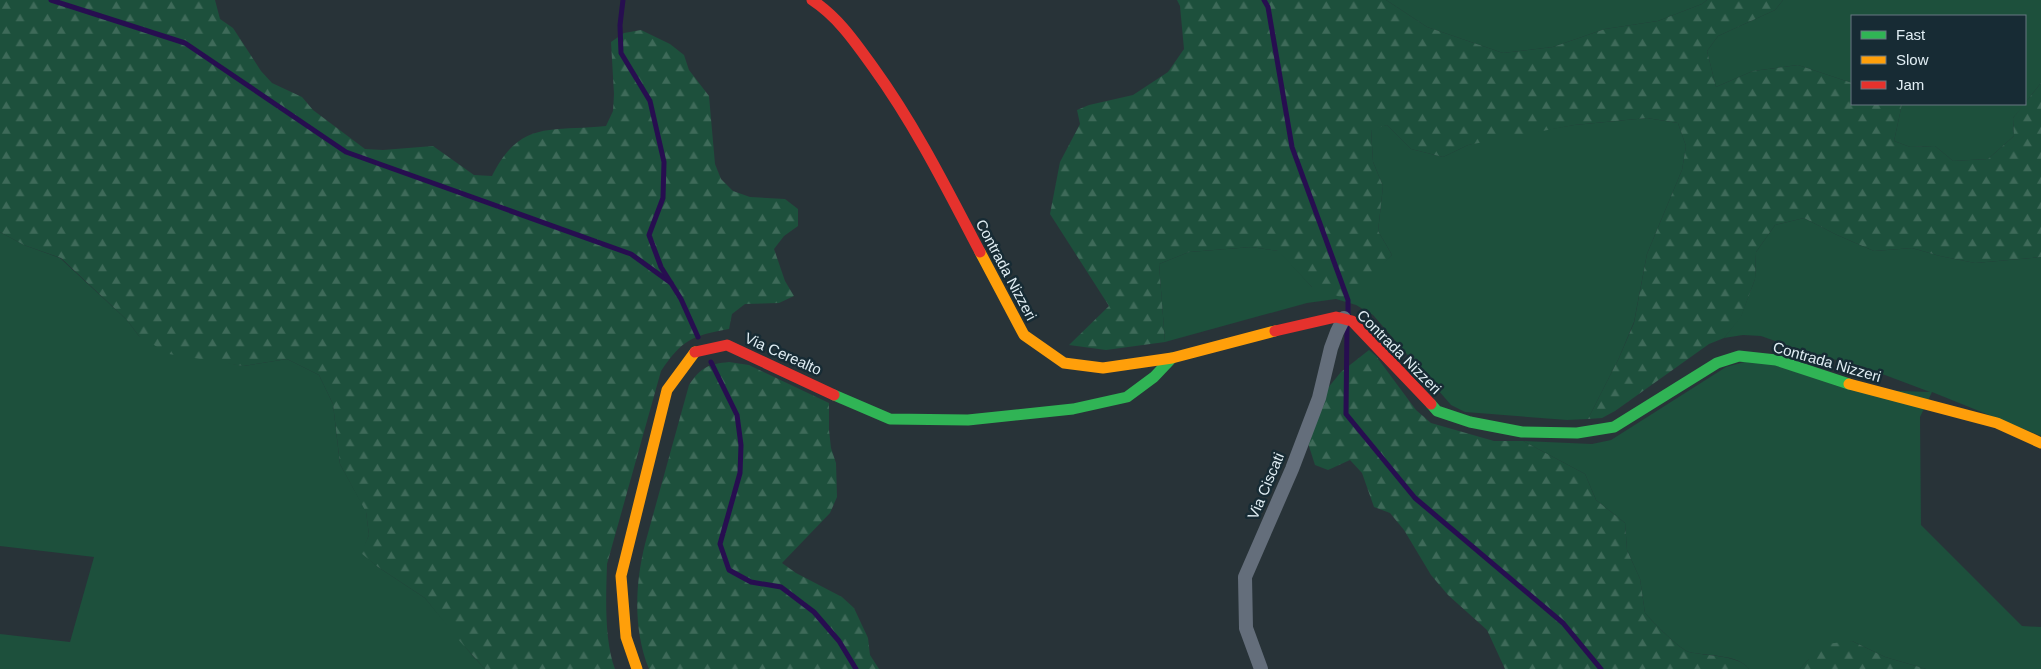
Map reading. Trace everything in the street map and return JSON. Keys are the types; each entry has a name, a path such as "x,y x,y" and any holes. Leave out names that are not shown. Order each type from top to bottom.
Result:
{"street":[{"name":"Contrada Nizzeri","path":"812,0 827,10 851,36 887,86 923,143 1024,335 1064,363 1103,368 1172,358 1297,325 1340,317 1352,321 1436,411 1470,422 1522,432 1577,434 1614,427 1717,363 1739,356 1776,360 1866,389 1997,423 2041,443"},
{"name":"Via Ciscati","path":"1261,669 1246,628 1245,577 1292,469 1318,398 1340,317"},
{"name":"Via Cerealto","path":"637,669 626,637 621,576 667,390 695,352 727,345 890,419 968,420 1073,409 1127,397 1154,377 1172,358"}],"green space":[{"path":"0,0 215,0 220,19 233,28 261,71 272,83 302,97 313,110 365,149 383,150 433,146 474,175 492,176 514,145 526,137 539,132 554,129 606,126 613,111 611,42 624,33 641,30 670,44 684,55 689,70 709,96 715,164 721,179 733,191 750,197 785,199 798,209 798,226 784,236 774,249 785,281 794,296 779,303 745,304 732,314 729,329 705,334 682,345 661,371 607,564 607,631 615,669 485,669 425,598 378,567 361,553 369,535 366,512 340,464 333,404 319,375 287,359 243,366 169,354 139,336 127,320 61,258 24,245 0,232"},
{"path":"1177,0 1386,0 1427,27 1503,53 1553,47 1605,29 1658,21 1702,4 1707,0 1783,0 1775,10 1718,36 1707,51 1716,87 1753,71 1798,65 1851,83 1851,105 1902,105 1894,141 1910,147 1935,146 1953,161 1988,159 2014,136 2013,118 2023,105 2026,105 2026,102 2041,83 2041,257 1975,263 1912,248 1874,251 1804,218 1775,225 1756,252 1755,279 1741,317 1724,338 1709,344 1615,411 1602,418 1588,419 1619,358 1634,323 1647,254 1682,170 1686,146 1678,123 1647,118 1574,125 1468,145 1443,157 1411,149 1387,125 1371,130 1373,162 1383,186 1378,231 1392,255 1349,300 1312,287 1278,251 1251,247 1189,252 1159,264 1165,342 1106,350 1069,345 1109,306 1050,214 1060,162 1080,124 1077,110 1089,105 1133,95 1168,72 1184,49 1180,6"},
{"path":"1386,0 1707,0 1702,4 1658,21 1605,29 1553,47 1503,53 1427,27"},
{"path":"1783,0 2041,0 2041,83 2026,102 2026,15 1851,15 1851,83 1798,65 1753,71 1716,87 1707,51 1718,36 1775,10"},
{"path":"1902,105 2024,105 2013,118 2014,136 1988,159 1953,161 1935,146 1910,147 1894,141"},
{"path":"1647,118 1678,123 1686,146 1682,170 1647,254 1634,322 1619,358 1588,419 1567,420 1465,412 1451,405 1373,315 1356,305 1336,299 1307,303 1165,342 1159,264 1189,252 1251,247 1279,251 1312,287 1377,269 1392,255 1378,231 1383,186 1373,162 1371,129 1387,125 1411,149 1443,157 1468,145 1497,138 1574,125"},
{"path":"1804,218 1874,251 1912,248 1975,263 2041,257 2041,436 1932,392 1920,417 1921,525 2022,626 2041,627 2041,669 1926,669 1885,657 1852,641 1808,660 1800,669 1749,669 1744,664 1730,658 1689,652 1673,641 1645,613 1640,579 1627,550 1625,523 1596,500 1585,474 1523,441 1592,444 1611,440 1726,367 1755,359 1871,390 1930,392 1861,366 1808,353 1761,336 1743,335 1724,338 1741,316 1755,279 1756,252 1775,225"},
{"path":"0,232 24,245 60,258 127,320 139,336 213,360 243,366 287,359 319,375 333,404 340,464 366,511 369,535 362,553 378,567 425,598 485,669 0,669 0,634 70,642 94,557 0,546"},
{"path":"1369,350 1376,356 1416,410 1431,423 1494,441 1523,441 1585,474 1596,500 1625,523 1627,550 1640,579 1645,613 1666,635 1685,650 1738,661 1749,669 1505,669 1487,630 1448,595 1431,575 1404,530 1390,513 1374,507 1362,473 1350,460 1328,470 1315,465 1306,437 1327,389 1341,372"},
{"path":"729,362 749,365 829,403 829,430 831,448 836,463 837,497 830,513 782,563 796,573 842,597 854,608 868,638 870,655 879,669 649,669 640,639 637,607 639,575 645,544 689,385 702,370 716,364"},
{"path":"1852,641 1885,657 1926,669 1800,669 1826,644"}],"waterway":[{"path":"51,0 185,43 346,152 631,254 671,283"},
{"path":"623,0 620,25 621,53 650,101 664,162 663,198 649,235 661,267 681,299 698,337"},
{"path":"1264,0 1268,7 1292,147 1348,300 1348,316"},
{"path":"1347,325 1346,414 1415,498 1563,623 1601,669"},
{"path":"711,362 737,415 741,445 740,473 720,544 729,570 751,582 781,587 814,612 839,641 856,669"}],"traffic: fast":[{"path":"1431,404 1437,411 1470,422 1522,432 1577,433 1614,427 1717,363 1739,356 1776,360 1849,384"},
{"path":"834,395 890,419 968,420 1073,409 1127,397 1154,377 1172,358"}],"traffic: slow":[{"path":"980,252 1024,335 1064,363 1103,368 1172,358 1275,331"},
{"path":"637,669 626,637 621,576 667,390 695,352"},
{"path":"1849,384 1997,423 2041,443"}],"traffic: jam":[{"path":"812,0 830,14 860,48 888,89 930,158 980,252"},
{"path":"1275,331 1336,317 1352,321 1431,404"},
{"path":"695,352 727,345 834,395"}]}
